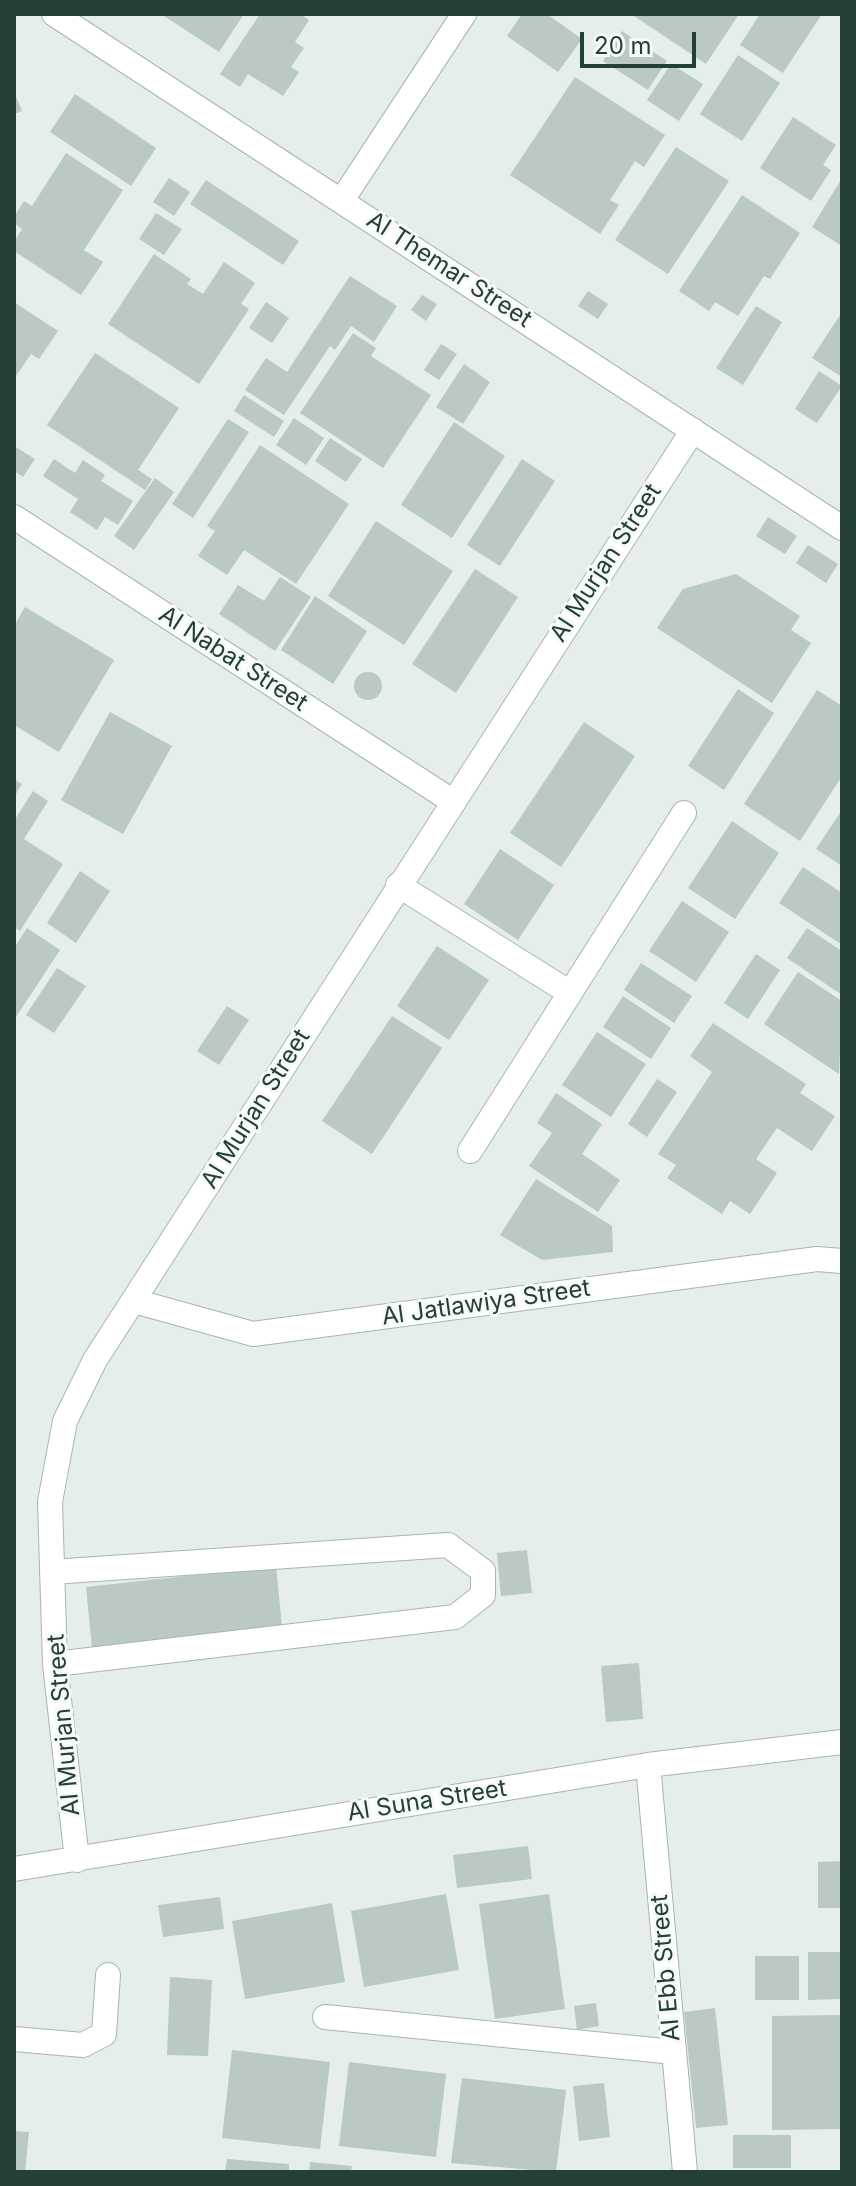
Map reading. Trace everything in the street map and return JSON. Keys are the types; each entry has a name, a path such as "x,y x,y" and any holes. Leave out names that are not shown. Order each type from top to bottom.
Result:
{"street":[{"name":"Al Themar Street","path":"54,14 842,528"},
{"path":"342,200 464,14"},
{"name":"Al Murjan Street","path":"77,1860 55,1664 50,1502 65,1421 95,1360 693,430"},
{"name":"Al Nabat Street","path":"14,517 452,801"},
{"path":"470,1151 684,813"},
{"path":"398,885 570,993"},
{"name":"Al Jatlawiya Street","path":"134,1301 253,1334 817,1259 842,1261"},
{"path":"52,1572 448,1545 483,1571 483,1595 455,1617 55,1664"},
{"name":"Al Suna Street","path":"14,1869 648,1765 842,1742"},
{"name":"Al Ebb Street","path":"648,1765 685,2172"},
{"path":"14,2039 83,2045 104,2034 108,1975"},
{"path":"325,2017 674,2052"}],"building":[{"path":"161,14 244,14 219,52"},
{"path":"260,14 300,14 309,20 295,42 304,48 291,67 299,72 283,96 248,74 240,87 220,74"},
{"path":"522,14 547,14 582,39 558,72 507,36"},
{"path":"631,14 739,14 706,64"},
{"path":"760,14 822,14 783,73 740,45"},
{"path":"622,31 667,61 648,90 603,61"},
{"path":"738,55 780,83 742,141 700,114"},
{"path":"671,64 703,84 679,121 647,100"},
{"path":"575,77 665,135 644,167 635,161 610,200 619,205 600,234 510,175"},
{"path":"14,92 22,111 14,114"},
{"path":"75,94 156,148 131,186 50,132"},
{"path":"793,117 836,145 823,165 831,170 811,201 760,168"},
{"path":"676,147 729,181 668,274 615,240"},
{"path":"66,153 123,190 84,250 103,262 81,295 14,251 14,242 22,229 14,223 14,217 24,201 32,206"},
{"path":"169,178 190,192 174,216 153,202"},
{"path":"842,178 842,246 812,227"},
{"path":"206,180 299,241 283,265 190,204"},
{"path":"742,195 800,233 770,279 764,276 738,316 715,302 709,311 679,291"},
{"path":"156,213 182,229 164,255 139,239"},
{"path":"154,254 191,279 187,284 203,294 224,262 255,283 241,304 249,309 199,384 108,324"},
{"path":"350,276 397,306 374,342 351,326 335,350 330,346 284,415 245,390 266,358 287,372"},
{"path":"588,291 608,304 598,319 578,306"},
{"path":"422,295 437,304 426,321 411,310"},
{"path":"14,302 58,331 39,359 31,354 14,379"},
{"path":"266,302 289,318 272,343 249,328"},
{"path":"756,306 782,322 743,385 716,368"},
{"path":"842,312 842,377 812,358"},
{"path":"353,333 376,348 371,356 431,395 383,468 300,413"},
{"path":"441,344 457,354 439,380 424,370"},
{"path":"95,353 179,408 138,470 152,479 145,490 47,425"},
{"path":"464,364 490,382 463,424 436,407"},
{"path":"819,371 842,386 817,423 795,409"},
{"path":"244,395 284,421 274,437 234,411"},
{"path":"294,418 324,438 306,465 276,445"},
{"path":"228,419 249,432 193,518 172,504"},
{"path":"454,422 505,456 452,538 401,505"},
{"path":"330,438 362,459 346,482 315,461"},
{"path":"260,445 349,504 296,584 244,550 227,575 198,556 215,531 207,526"},
{"path":"14,446 35,459 23,477 14,471"},
{"path":"54,459 75,473 83,460 105,475 101,481 133,501 118,525 105,517 97,530 70,512 78,499 43,476"},
{"path":"522,459 555,481 500,566 467,545"},
{"path":"155,478 174,492 134,550 114,536"},
{"path":"768,517 797,536 785,554 756,536"},
{"path":"376,521 453,571 404,645 328,596"},
{"path":"808,545 838,564 826,583 796,563"},
{"path":"475,569 518,597 456,693 412,664"},
{"path":"736,574 800,616 791,630 811,643 772,703 657,628 683,589"},
{"path":"280,577 311,597 275,651 219,614 238,585 264,601"},
{"path":"315,596 367,631 333,684 281,650"},
{"path":"25,607 114,660 59,752 14,725 14,626"},
{"path":"368,672 378,676 382,686 378,696 368,700 358,696 354,686 358,676"},
{"path":"738,689 774,713 724,790 688,766"},
{"path":"817,690 842,706 842,776 800,841 744,804"},
{"path":"110,712 172,746 123,834 61,800"},
{"path":"584,722 635,756 561,867 510,833"},
{"path":"14,779 22,784 14,797"},
{"path":"33,791 48,801 24,839 63,864 20,931 14,927 14,821"},
{"path":"842,810 842,866 816,849"},
{"path":"732,821 779,853 735,919 688,888"},
{"path":"500,849 554,885 518,940 464,904"},
{"path":"803,867 842,893 842,945 779,903"},
{"path":"80,871 110,891 76,943 47,923"},
{"path":"682,901 729,932 696,982 649,951"},
{"path":"27,928 60,950 14,1020 14,948"},
{"path":"807,928 842,951 842,995 787,958"},
{"path":"437,946 489,980 449,1040 397,1006"},
{"path":"756,954 780,970 748,1019 724,1003"},
{"path":"641,963 692,996 674,1023 624,990"},
{"path":"57,968 86,986 54,1033 26,1015"},
{"path":"798,972 842,1001 839,1074 764,1024"},
{"path":"623,996 671,1028 651,1059 603,1027"},
{"path":"227,1006 249,1020 219,1065 197,1051"},
{"path":"392,1016 442,1048 372,1154 322,1121"},
{"path":"713,1023 806,1084 800,1093 835,1116 812,1151 777,1128 756,1159 777,1173 750,1214 730,1201 722,1214 667,1178 676,1165 658,1154 712,1072 690,1056"},
{"path":"597,1032 646,1064 611,1117 562,1085"},
{"path":"657,1079 677,1092 647,1137 628,1124"},
{"path":"556,1093 602,1124 582,1154 620,1180 598,1212 529,1166 552,1133 537,1123"},
{"path":"536,1179 612,1226 613,1252 542,1260 500,1235"},
{"path":"527,1550 532,1593 501,1596 497,1553"},
{"path":"276,1566 282,1627 92,1648 86,1587"},
{"path":"639,1663 643,1719 606,1722 601,1666"},
{"path":"528,1846 532,1879 457,1888 453,1855"},
{"path":"842,1861 842,1908 818,1908 818,1862"},
{"path":"446,1894 459,1970 364,1987 351,1911"},
{"path":"549,1894 565,2009 495,2019 479,1904"},
{"path":"220,1897 224,1929 163,1937 158,1905"},
{"path":"332,1903 345,1982 245,1999 232,1921"},
{"path":"808,1952 842,1952 842,1999 808,2000"},
{"path":"755,1956 799,1956 799,2000 755,2000"},
{"path":"170,1977 212,1980 208,2056 167,2055"},
{"path":"596,2003 599,2026 577,2030 574,2006"},
{"path":"715,2008 728,2125 696,2128 684,2012"},
{"path":"842,2015 842,2129 772,2130 772,2016"},
{"path":"232,2050 330,2062 320,2149 222,2138"},
{"path":"349,2062 446,2074 436,2157 339,2146"},
{"path":"462,2078 566,2090 556,2172 451,2163"},
{"path":"604,2083 610,2137 579,2141 573,2086"},
{"path":"14,2131 29,2132 25,2172 14,2172"},
{"path":"733,2135 791,2135 791,2168 733,2168"},
{"path":"227,2159 289,2164 289,2172 225,2172"},
{"path":"310,2162 352,2166 351,2172 309,2172"}]}
